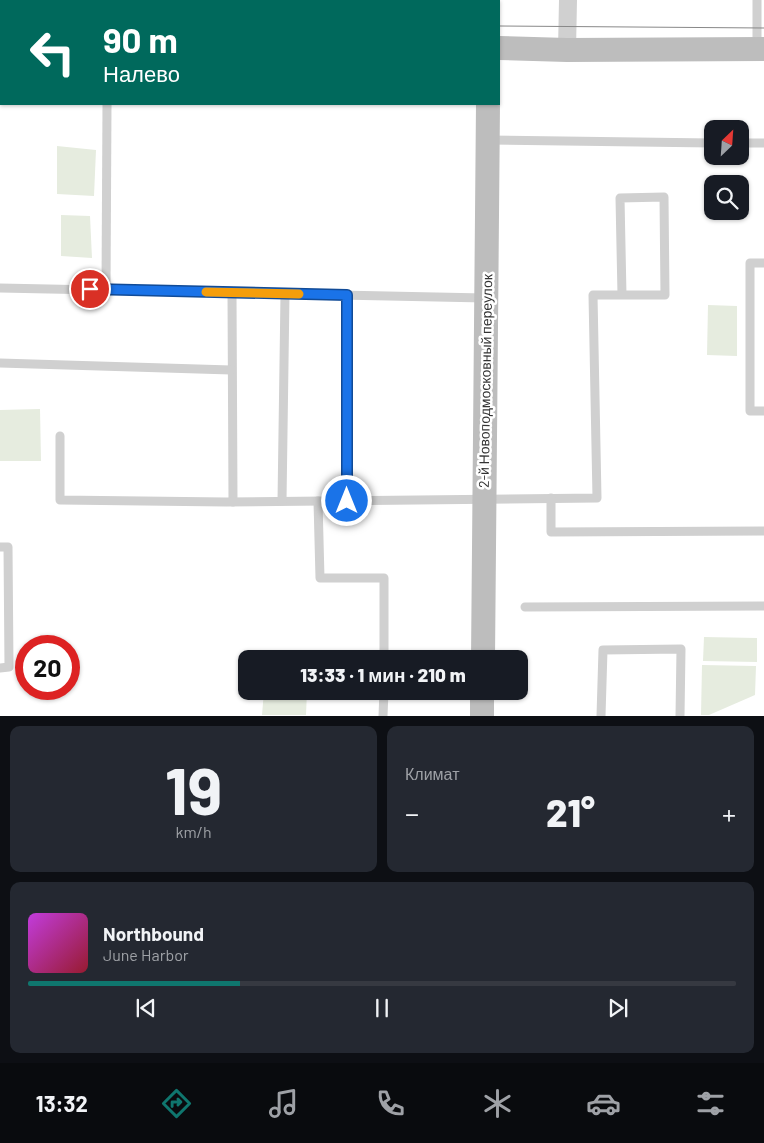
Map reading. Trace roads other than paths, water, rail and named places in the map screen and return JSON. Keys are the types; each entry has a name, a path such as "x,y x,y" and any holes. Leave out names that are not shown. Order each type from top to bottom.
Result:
{"street":[{"path":"567,50 568,0"},
{"path":"500,48 567,50 760,49"},
{"name":"2-й Новоподмосковный переулок","path":"482,650 488,105"},
{"path":"482,700 482,716"}],"lane":[{"path":"757,0 760,49"},
{"path":"106,290 107,105"},
{"path":"488,140 704,143"},
{"path":"749,143 764,143"},
{"path":"60,436 60,500 233,502 597,498 593,295 622,295 665,294 664,197 620,198 622,295"},
{"path":"764,263 750,263 750,411 764,411"},
{"path":"0,288 486,298"},
{"path":"232,292 233,502"},
{"path":"282,501 285,294"},
{"path":"347,295 347,501"},
{"path":"0,363 231,370"},
{"path":"551,498 551,532 764,531"},
{"path":"318,501 320,578 384,578 384,650"},
{"path":"0,547 8,547 9,667 0,668"},
{"path":"525,607 764,606"},
{"path":"601,716 603,650 681,649 680,716"},
{"path":"384,700 384,716"}],"tram line":[{"path":"500,26 764,28"}]}
